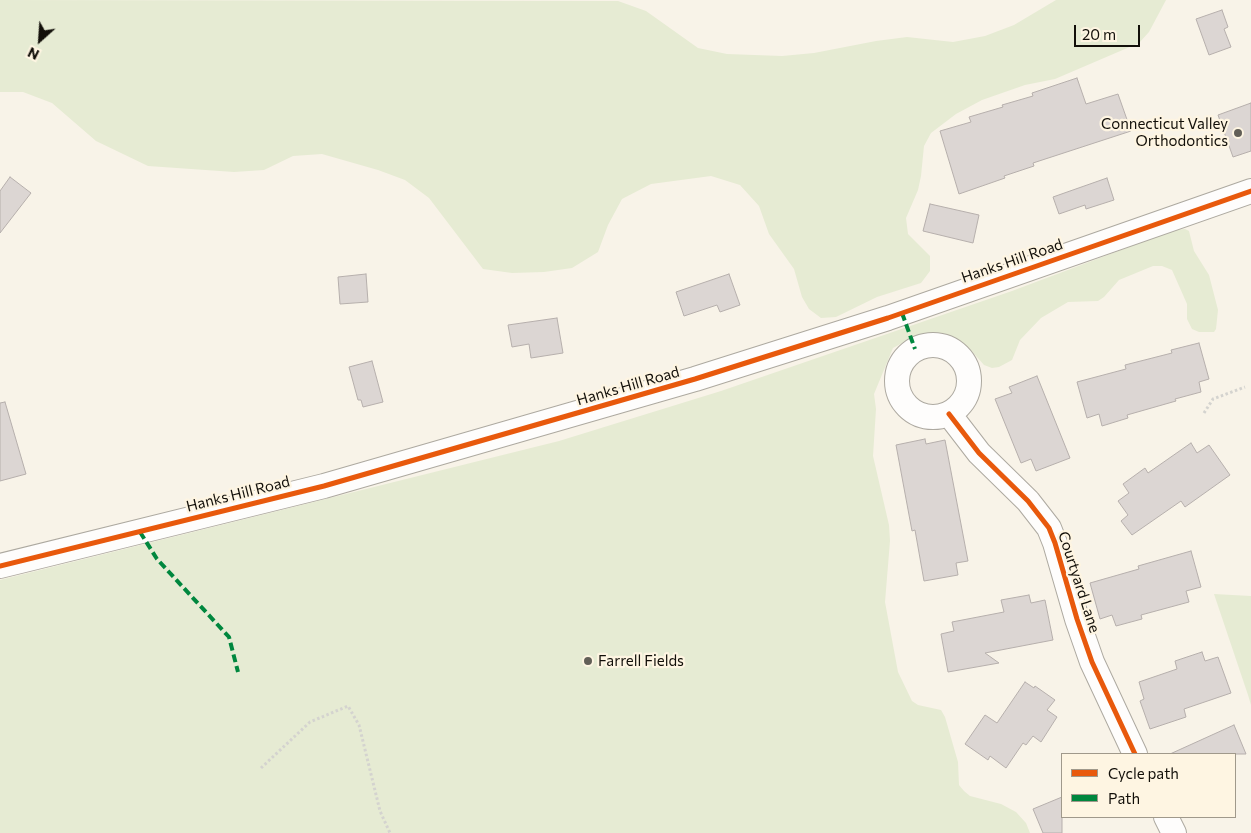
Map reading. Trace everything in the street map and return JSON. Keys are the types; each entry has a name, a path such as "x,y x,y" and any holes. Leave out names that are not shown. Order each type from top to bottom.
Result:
{"street":[{"name":"Hanks Hill Road","path":"0,566 324,486 696,379 888,318 1251,191"},
{"name":"Courtyard Lane","path":"950,414 979,453 1028,501 1049,528 1092,662 1135,753"},
{"path":"1166,818 1174,833"}],"path":[{"path":"1204,413 1213,399 1245,387"},
{"path":"261,768 310,722 348,706 359,724 380,811 390,833"}],"green space":[{"path":"0,0 618,1 646,11 698,48 727,54 782,56 814,53 907,37 953,42 985,36 1014,25 1056,0 1166,0 1149,32 1139,43 1055,79 1025,85 982,100 956,114 931,133 924,146 918,190 906,218 908,234 930,256 930,271 921,283 877,297 836,317 821,318 809,309 802,297 794,269 769,234 759,206 740,185 711,176 651,184 622,199 608,225 598,252 572,268 544,272 512,273 483,269 429,198 405,180 378,170 322,154 293,156 264,170 234,172 148,166 96,141 52,103 23,92 0,92"},
{"path":"1185,229 1189,231 1194,251 1209,275 1218,310 1214,332 1199,332 1192,329 1187,319 1187,304 1172,270 1162,266 1153,266 1119,280 1098,301 1068,302 1041,318 1020,340 1012,360 999,367 992,368 984,365 969,348 943,338 921,337 906,341 893,348 874,394 876,409 873,456 889,525 890,541 885,602 898,672 912,701 918,705 941,710 945,717 958,762 959,785 970,796 1001,804 1016,812 1026,823 1030,833 0,833 0,580 559,441 721,391 1012,291 1174,230"},
{"path":"1214,594 1251,596 1251,705 1248,695"}],"building":[{"path":"1222,10 1228,27 1224,29 1231,47 1209,55 1196,19"},
{"path":"1077,78 1086,104 1118,94 1131,131 1033,163 1034,166 959,194 940,131 971,122 969,117 1003,107 1002,105 1033,96 1032,93"},
{"name":"Connecticut Valley Orthodontics","path":"1251,103 1251,151 1233,157 1218,115"},
{"path":"10,177 31,193 0,233 0,191"},
{"path":"1107,178 1114,200 1086,209 1085,205 1059,214 1053,197"},
{"path":"930,204 979,215 973,243 923,231"},
{"path":"366,274 368,302 340,304 338,277"},
{"path":"729,274 740,305 720,312 717,305 684,316 676,292"},
{"path":"557,318 563,353 531,358 529,344 512,347 508,325"},
{"path":"1199,343 1209,379 1199,382 1201,392 1127,415 1128,418 1102,426 1099,414 1087,418 1077,382 1126,369 1125,365 1172,353 1171,350"},
{"path":"372,361 383,402 363,407 361,400 358,400 349,367"},
{"path":"1037,376 1070,458 1036,471 1031,459 1021,463 995,399 1012,393 1009,387"},
{"path":"5,402 26,474 0,481 0,403"},
{"path":"925,439 926,444 945,440 968,561 956,563 958,575 924,581 915,530 912,531 896,445"},
{"path":"1191,443 1197,453 1209,445 1230,475 1185,507 1181,501 1132,535 1121,521 1128,515 1118,501 1129,493 1123,484 1145,468 1148,473"},
{"path":"1191,551 1201,587 1186,591 1189,602 1141,615 1142,619 1116,626 1112,615 1100,619 1090,583 1139,569 1138,566"},
{"path":"1029,595 1031,603 1045,600 1053,640 985,653 999,663 948,672 941,634 954,631 952,622 1004,612 1001,600"},
{"path":"1202,652 1205,661 1218,657 1231,693 1184,709 1186,717 1150,729 1140,701 1144,699 1139,682 1177,669 1175,661"},
{"path":"1025,682 1034,688 1035,686 1055,700 1047,710 1057,717 1041,742 1033,736 1026,745 1023,743 1006,768 990,756 988,760 965,744 985,715 997,723"},
{"path":"1234,725 1246,754 1236,753 1172,753"},
{"path":"1061,797 1062,833 1043,833 1033,809"}],"marked path":[{"path":"902,313 915,349"},
{"path":"140,532 157,559 229,637 238,672"}],"cycle path":[{"path":"0,566 324,486 695,379 888,318 1251,191"},
{"path":"949,414 979,453 1028,501 1049,528 1092,662 1135,753"}],"place":[{"name":"Connecticut Valley Orthodontics","path":"1238,133"},
{"name":"Farrell Fields","path":"588,661"}]}
